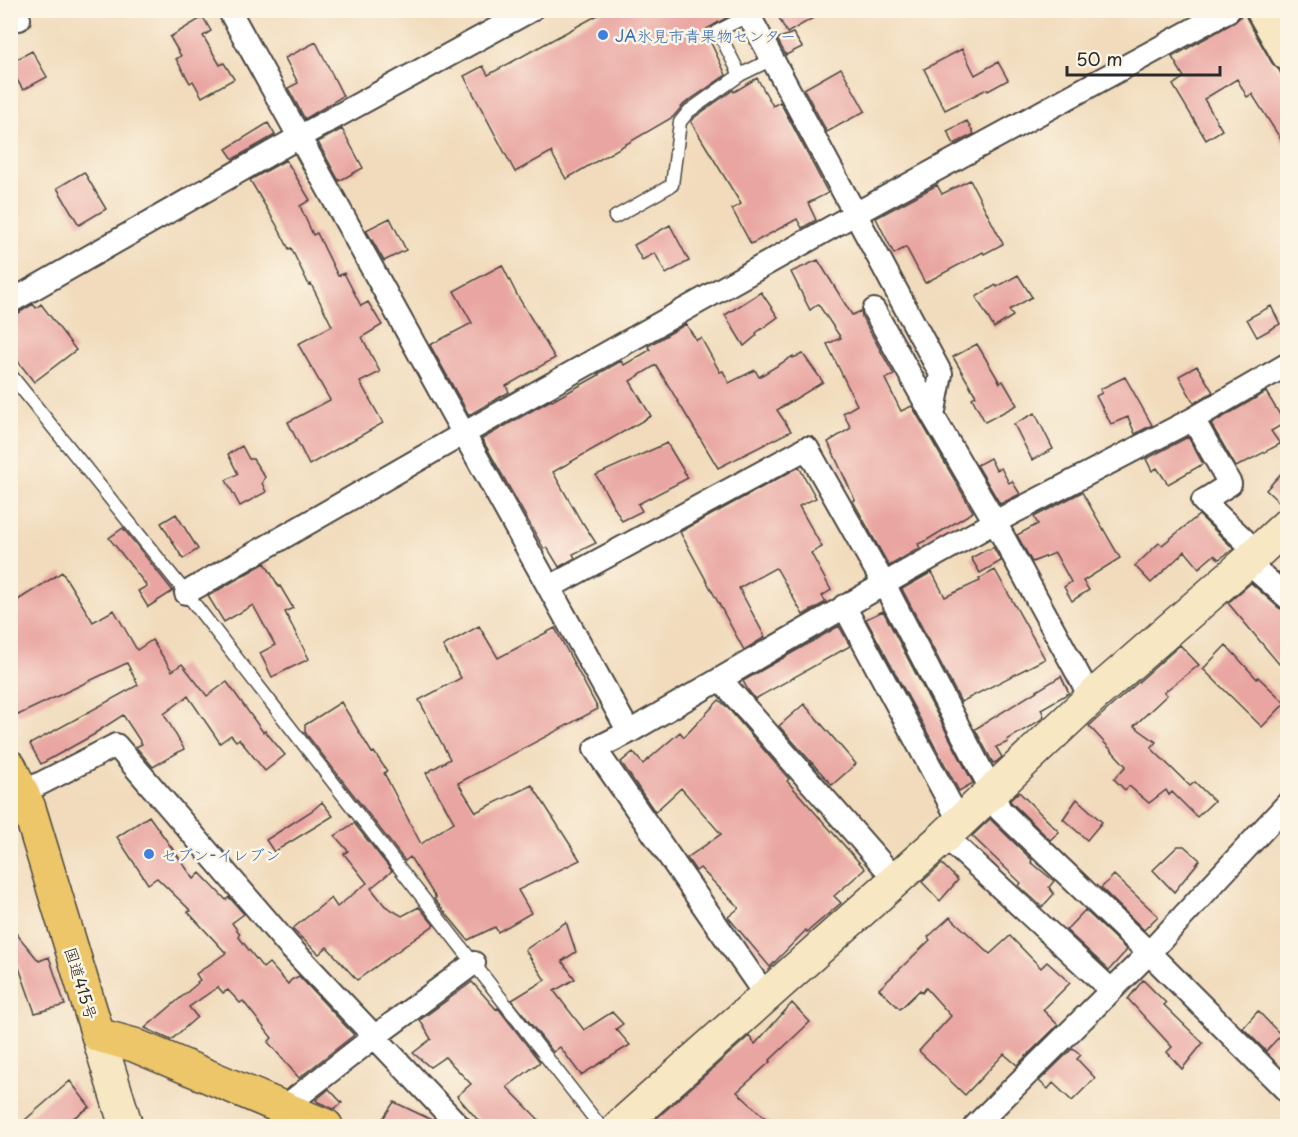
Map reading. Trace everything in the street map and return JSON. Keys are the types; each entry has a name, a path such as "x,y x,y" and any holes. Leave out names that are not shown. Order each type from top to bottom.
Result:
{"highway":[{"name":"国道415号","path":"16,780 29,808 98,1035 134,1045 326,1126"}],"street":[{"path":"229,10 629,732"},
{"path":"10,302 531,10"},
{"path":"186,593 463,434 855,214 1229,10"},
{"path":"1263,10 1287,54"},
{"path":"748,13 941,374 933,416"},
{"path":"874,309 995,522 1091,698"},
{"path":"766,996 595,749 629,732 844,606 995,522 1193,419 1287,364"},
{"path":"1193,419 1230,484 1203,501 1287,598"},
{"path":"550,587 807,448 884,584 1000,810 1149,953 1287,1092"},
{"path":"621,1126 953,829 1091,698 1287,524"},
{"path":"844,606 953,829 1112,990"},
{"path":"720,679 896,880"},
{"path":"16,780 116,745 288,945 459,1126"},
{"path":"975,1126 1149,953 1287,803"},
{"path":"283,1108 474,963"},
{"path":"98,1035 126,1126"}],"lane":[{"path":"740,75 718,31 748,13"},
{"path":"615,217 672,185 680,122 689,111 740,75 772,59"},
{"path":"10,374 186,593 600,1126"}],"building":[{"path":"607,10 733,10 733,14 705,30 726,75 684,104 673,117 566,179 551,152 515,172 464,76 483,66 488,75"},
{"path":"775,10 827,10 787,33"},
{"path":"1242,10 1287,86 1287,149 1252,94 1247,97 1237,79 1204,99 1222,130 1206,140 1173,85 1184,77 1172,57 1235,22"},
{"path":"203,17 211,31 203,36 220,65 224,63 234,79 202,97 193,81 190,83 176,59 181,56 170,37"},
{"path":"793,33 802,47 786,55 777,39"},
{"path":"316,42 343,96 305,119 288,88 298,83 285,58"},
{"path":"962,49 975,75 998,62 1008,80 945,110 924,69"},
{"path":"32,51 47,77 23,90 10,68 10,63"},
{"path":"841,68 865,111 827,132 804,89"},
{"path":"757,78 773,106 780,102 828,193 808,203 816,220 802,228 797,219 751,244 732,209 741,204 691,122 733,90 734,92"},
{"path":"967,121 974,134 954,144 947,131"},
{"path":"268,123 275,135 233,159 226,149"},
{"path":"342,129 363,168 339,181 318,142"},
{"path":"286,160 310,200 300,206 313,235 317,233 338,276 344,273 361,306 368,302 382,325 362,337 380,372 360,382 383,423 309,465 288,422 330,400 298,344 332,326 291,248 289,249 250,180"},
{"path":"84,172 106,209 79,225 57,188"},
{"path":"970,180 1003,244 925,283 906,247 894,254 876,218 937,185 942,194"},
{"path":"390,218 406,250 384,261 366,230"},
{"path":"670,225 689,261 666,274 655,253 642,260 634,245"},
{"path":"818,260 852,315 861,311 862,317 894,375 885,379 901,411 912,406 973,512 918,544 920,548 889,566 853,501 855,500 828,442 851,428 843,413 857,405 827,344 841,338 818,304 810,310 791,272"},
{"path":"502,265 517,295 555,358 506,386 509,392 469,415 430,345 472,323 454,291"},
{"path":"1018,275 1032,297 1009,310 1013,316 994,328 976,297"},
{"path":"761,292 778,317 756,333 757,335 744,346 725,315"},
{"path":"33,304 36,308 41,304 76,350 34,382 10,351 10,315 17,314"},
{"path":"1271,306 1280,324 1257,337 1247,319"},
{"path":"686,324 696,340 701,338 720,372 723,371 729,383 755,370 759,377 793,356 793,358 803,354 823,382 777,410 791,431 718,468 656,365 630,381 651,416 553,472 596,543 573,554 575,558 559,567 547,547 544,549 482,439 621,361 624,365 650,350 648,346"},
{"path":"977,344 1000,383 1003,381 1017,405 985,422 972,398 976,396 953,357"},
{"path":"1197,366 1213,392 1194,403 1179,376"},
{"path":"1125,377 1152,425 1135,434 1128,417 1111,424 1096,396 1102,393 1100,389"},
{"path":"1266,392 1285,423 1271,431 1280,444 1236,467 1211,424"},
{"path":"1035,413 1053,449 1032,460 1014,424"},
{"path":"1188,437 1203,464 1168,484 1157,468 1152,471 1146,459"},
{"path":"667,443 688,478 638,504 642,511 622,521 596,475"},
{"path":"242,446 249,459 253,459 265,477 262,483 266,492 240,506 226,480 238,474 228,454"},
{"path":"990,458 996,470 1001,468 1009,483 1012,481 1020,494 1000,504 977,465"},
{"path":"799,467 816,498 799,506 822,547 811,553 831,590 822,596 826,602 803,615 775,568 739,588 765,637 744,650 680,532"},
{"path":"1287,467 1287,506 1283,506 1266,490"},
{"path":"1082,492 1120,558 1083,581 1089,590 1072,601 1064,587 1071,582 1055,553 1032,562 1017,535 1038,524 1034,517"},
{"path":"176,514 198,549 183,559 161,523"},
{"path":"1199,515 1234,549 1219,559 1214,555 1199,568 1185,551 1151,583 1135,566 1159,543 1162,545"},
{"path":"123,528 173,591 148,607 138,591 147,586 109,538"},
{"path":"993,547 1001,561 980,573 971,558"},
{"path":"265,563 293,608 285,612 309,659 272,677 260,653 275,645 253,605 224,622 208,596"},
{"path":"995,570 1045,659 961,702 902,589 932,572 945,597 980,581 979,579"},
{"path":"62,572 93,622 114,610 137,650 152,640 172,671 182,664 207,696 227,682 263,732 265,731 285,755 265,771 239,739 236,741 231,735 220,743 188,696 164,714 184,749 153,767 136,747 142,744 123,715 95,734 41,764 30,744 138,685 127,663 18,715 10,699 10,605"},
{"path":"1251,583 1279,608 1287,611 1287,656 1279,664 1228,603"},
{"path":"883,611 973,783 959,791 866,619"},
{"path":"479,626 498,658 555,628 598,709 458,783 476,812 532,785 580,860 518,890 531,913 498,932 495,927 468,940 434,899 436,898 410,857 405,861 307,735 305,725 341,702 372,753 374,752 387,771 384,773 421,844 454,822 426,773 450,759 419,700 461,678 443,646"},
{"path":"839,626 850,646 755,699 743,681"},
{"path":"1180,645 1199,665 1164,692 1167,695 1134,726 1156,742 1151,748 1190,786 1195,782 1214,801 1197,817 1172,792 1169,795 1166,790 1149,803 1129,786 1125,790 1114,779 1126,766 1089,726"},
{"path":"1226,645 1257,679 1258,677 1285,703 1262,727 1203,669"},
{"path":"1061,676 1069,693 1041,709 1044,716 1039,721 1007,740 1008,742 996,747 1002,757 993,763 975,729"},
{"path":"719,700 865,869 834,896 841,903 807,932 806,930 770,967 728,917 739,908 700,868 696,871 687,858 721,834 681,788 655,812 621,762 633,752 643,764 680,732 684,737"},
{"path":"804,704 856,764 832,785 779,726"},
{"path":"1019,792 1059,832 1050,840 1011,802 1010,800"},
{"path":"1077,799 1102,822 1087,840 1063,819"},
{"path":"322,802 333,816 274,852 266,840"},
{"path":"149,816 194,879 200,873 226,900 229,897 244,914 232,923 240,934 238,936 263,968 269,963 288,984 299,976 354,1035 299,1078 268,1042 272,1038 243,1001 240,1003 228,990 223,993 218,987 189,1007 197,1017 171,1040 145,1028 198,983 200,980 196,974 226,953 188,912 191,911 157,878 148,884 117,837"},
{"path":"990,819 1032,860 1031,862 1054,881 1049,887 1054,894 1042,907 1019,886 1021,883 972,836"},
{"path":"354,823 392,871 371,888 385,906 402,916 419,907 434,925 357,980 327,947 319,954 292,929 331,898 337,907 367,883 344,854 348,851 335,836"},
{"path":"1178,846 1184,846 1200,860 1174,892 1153,870"},
{"path":"942,864 958,880 940,901 922,882"},
{"path":"1114,875 1158,916 1144,930 1101,888"},
{"path":"1085,910 1127,950 1109,970 1066,930"},
{"path":"950,917 990,954 1010,936 1041,968 1047,962 1070,983 1043,1010 1058,1025 1017,1065 1004,1054 965,1095 919,1051 951,1016 926,988 922,993 920,990 900,1009 879,989 930,940 928,937"},
{"path":"566,922 576,952 562,961 575,979 554,991 584,1030 612,1012 623,1024 616,1029 630,1045 581,1075 560,1047 553,1052 512,1000 545,980 525,950"},
{"path":"10,926 39,961 49,957 65,1005 35,1013 10,942"},
{"path":"1143,980 1166,1003 1164,1005 1203,1043 1182,1069 1167,1052 1172,1047 1128,999"},
{"path":"472,982 496,1009 498,1008 540,1062 507,1087 545,1126 483,1126 457,1096 471,1084 445,1057 430,1067 413,1053 431,1039 420,1020"},
{"path":"792,1003 810,1022 737,1092 774,1126 648,1126 749,1036 755,1044"},
{"path":"1258,1011 1281,1035 1266,1051 1243,1028"},
{"path":"1073,1048 1081,1055 1077,1059 1095,1078 1072,1101 1053,1083 1048,1089 1039,1081"},
{"path":"70,1081 90,1107 61,1126 18,1126"},
{"path":"329,1089 342,1103 334,1109 316,1100"},
{"path":"394,1102 436,1122 441,1126 378,1126"}],"place":[{"name":"JA氷見市青果物センター","path":"603,35"},
{"name":"セブン-イレブン","path":"149,854"}]}
